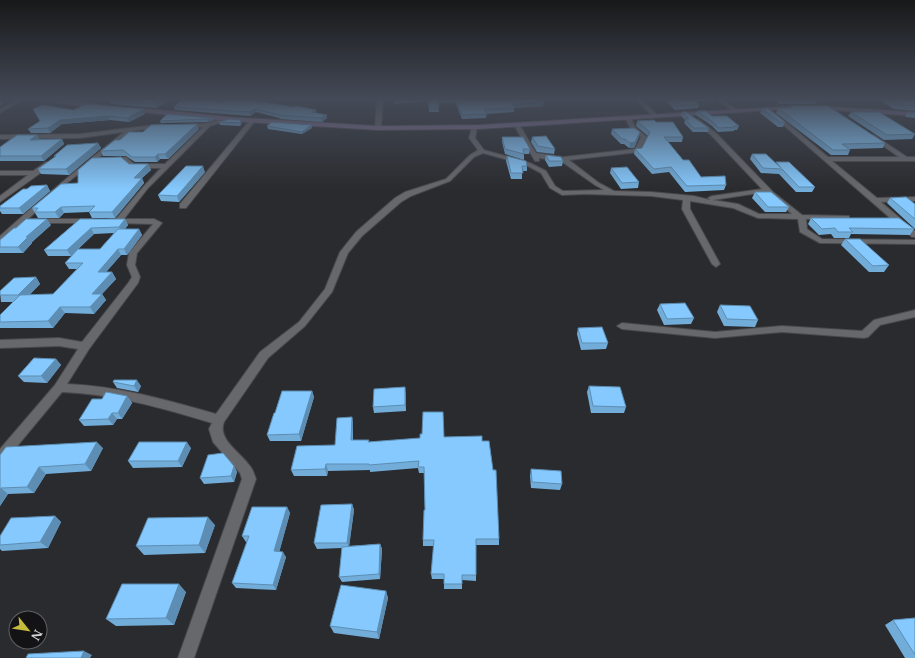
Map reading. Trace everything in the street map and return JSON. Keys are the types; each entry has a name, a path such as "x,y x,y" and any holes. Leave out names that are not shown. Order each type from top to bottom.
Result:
{"street":[{"path":"0,240 92,160 131,129"},
{"path":"0,137 80,136 135,129"},
{"path":"118,221 146,187 204,129"},
{"path":"183,206 246,129"},
{"path":"474,129 472,138 482,151 528,164 544,172"},
{"path":"519,129 552,187 562,193 616,193 687,198 717,198 768,190"},
{"path":"534,155 563,159 637,152 644,137 634,129"},
{"path":"710,129 722,144 768,190 787,208 802,218"},
{"path":"790,129 915,235"},
{"path":"868,133 906,159"},
{"path":"70,145 80,136"},
{"path":"186,658 249,479 246,470 217,438 215,429 219,420 264,355 302,324 329,290 344,252 359,234 398,200 412,192 448,180 472,156 482,151"},
{"path":"0,200 54,159"},
{"path":"563,159 597,184 616,193"},
{"path":"826,159 915,159"},
{"path":"92,160 126,160 132,166 167,166"},
{"path":"0,173 37,173"},
{"path":"687,198 735,206 758,216 857,218"},
{"path":"687,198 686,209 716,264"},
{"path":"874,200 915,199"},
{"path":"802,218 803,230 820,241 915,242"},
{"path":"880,218 896,219"},
{"path":"0,458 59,388 85,346 133,283 136,277 131,265 133,253 158,223 154,221 21,221"},
{"path":"622,326 714,335 782,329 864,335 877,322 908,316 915,313"},
{"path":"0,344 59,342 85,346"},
{"path":"59,388 81,388 158,402 219,420"}],"building":[{"path":"147,129 192,129 165,154 158,154 155,157 132,157 123,150 101,151 115,140 120,140 129,132 143,132"},
{"path":"283,129 307,129 302,132"},
{"path":"612,129 635,129 640,132 635,142 630,143 625,139 622,139"},
{"path":"646,129 677,129 683,137 664,137 683,160 689,160 701,177 725,176 726,185 687,186 671,167 654,169 635,149 642,148 650,132"},
{"path":"805,129 863,129 885,143 842,144 850,150 833,150"},
{"path":"877,129 906,129 915,134 887,135"},
{"path":"17,135 37,135 30,140 62,139 41,156 0,156 0,147"},
{"path":"546,136 555,149 538,146 532,137"},
{"path":"502,137 523,137 530,149 523,149 524,154 505,149"},
{"path":"98,143 66,169 38,169 56,156 54,156 67,145"},
{"path":"752,154 766,154 781,168 776,162 789,162 815,187 799,187 782,169 763,168"},
{"path":"546,155 561,157 563,161 549,161"},
{"path":"507,156 526,161 527,166 522,166 523,173 511,173"},
{"path":"121,157 129,164 148,164 134,178 142,178 112,212 89,212 95,206 61,207 55,212 35,212 38,208 32,208 61,184 78,183 78,170 92,158"},
{"path":"186,166 203,166 177,196 158,195"},
{"path":"627,167 639,182 622,183 611,168"},
{"path":"47,185 19,208 0,208 0,206 23,189 27,189 31,186"},
{"path":"755,192 771,192 789,207 768,207"},
{"path":"906,197 915,204 915,219 890,198"},
{"path":"811,218 899,218 914,229 849,228 853,232 838,232 835,228 822,229"},
{"path":"26,219 47,219 26,237 28,237 18,247 0,247 0,240"},
{"path":"80,219 125,219 119,227 91,228 67,250 44,250"},
{"path":"118,229 139,229 124,249 118,249 98,272 112,272 92,294 102,294 90,307 60,307 48,321 0,322 0,315 20,295 53,294 83,263 65,263 78,249 100,249"},
{"path":"845,239 860,239 889,265 873,266"},
{"path":"36,277 18,295 0,295 0,291 14,278"},
{"path":"685,303 694,318 667,319 660,304"},
{"path":"720,305 750,306 758,320 727,319"},
{"path":"602,327 608,343 582,343 578,328"},
{"path":"34,358 56,359 41,376 18,376"},
{"path":"114,380 137,380 134,386 113,382"},
{"path":"589,386 620,387 626,407 593,406"},
{"path":"405,387 405,405 373,407 374,389"},
{"path":"282,391 312,391 299,434 267,435 275,413"},
{"path":"106,392 127,396 118,413 112,413 108,419 79,420 92,399 102,399"},
{"path":"423,412 443,412 444,437 482,436 482,441 489,441 493,470 496,470 499,539 476,539 476,575 462,575 462,584 444,584 444,574 431,574 434,540 423,540 425,510 424,467 418,467 419,461 369,465 326,464 325,469 291,470 297,446 335,445 337,418 352,417 351,440 369,440 368,442 420,438 420,434 422,434"},
{"path":"97,442 85,464 39,467 27,487 0,489 0,455 6,447"},
{"path":"139,442 187,442 178,461 128,461"},
{"path":"223,453 234,466 231,476 200,478 208,455"},
{"path":"531,469 561,471 562,484 532,482"},
{"path":"352,504 347,543 314,543 321,505"},
{"path":"252,507 287,507 274,551 283,552 273,585 232,583 249,536 242,536"},
{"path":"55,516 40,542 0,545 0,536 11,518"},
{"path":"208,517 199,545 136,546 148,518"},
{"path":"380,544 379,574 339,577 342,547"},
{"path":"122,584 179,584 166,618 106,619"},
{"path":"341,585 386,591 377,632 330,626"},
{"path":"915,618 915,655 893,620"},
{"path":"84,651 81,658 26,658 28,654"}]}
